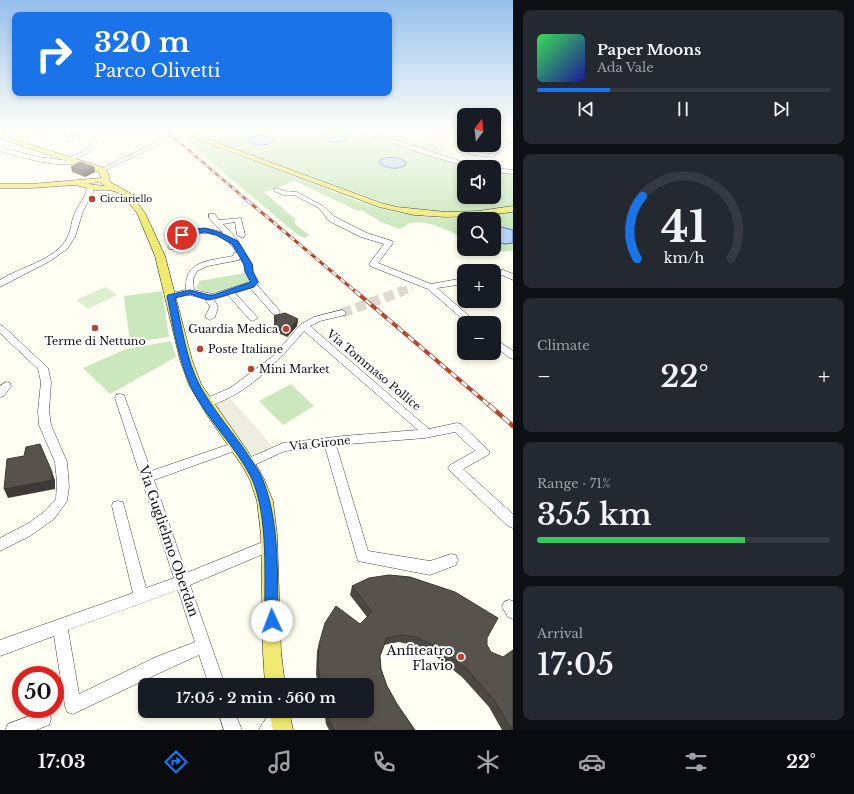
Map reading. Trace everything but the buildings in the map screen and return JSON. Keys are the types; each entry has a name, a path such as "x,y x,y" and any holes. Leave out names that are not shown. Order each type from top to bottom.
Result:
{"main road":[{"path":"81,163 102,171 104,173 104,185"},
{"path":"270,163 373,203 402,211 428,215 455,216 513,209"},
{"path":"92,183 100,176 102,171"},
{"path":"0,186 76,183 104,185 121,191 131,199 144,219 160,256 186,360 195,385 206,404 248,463 257,478 265,501 270,545 272,652 274,678"}],"street":[{"path":"102,171 118,163"},
{"path":"501,171 513,172"},
{"path":"0,284 44,261 63,249 72,235 78,214 89,195 92,183"},
{"path":"89,195 104,185"},
{"path":"276,190 282,193 296,193 321,207 332,219 364,236 390,243 372,264 420,284 431,287 464,316"},
{"path":"212,216 238,239"},
{"path":"170,296 188,293 208,298 252,286 255,282 249,272 248,264 238,239 238,220 218,222"},
{"path":"180,247 172,247 175,239 190,232 205,230 238,239"},
{"path":"188,293 189,279 194,269 206,264 236,258 237,256"},
{"path":"501,272 503,272 513,278"},
{"path":"431,287 457,283"},
{"path":"412,288 420,284"},
{"path":"252,286 276,312"},
{"path":"230,292 253,318"},
{"path":"208,298 214,307 210,317"},
{"path":"206,404 234,391 277,359 304,326 317,319 342,313"},
{"name":"Via Tommaso Pollice","path":"304,326 424,429 425,434"},
{"path":"0,328 43,368 45,372 47,381 44,406 45,425 61,463 63,488 62,500 47,517 32,528 0,545"},
{"path":"501,347 513,356"},
{"name":"Via Guglielmo Oberdan","path":"120,398 214,678"},
{"name":"Via Girone","path":"248,463 283,447 425,434 457,426 484,452 454,468 513,522"},
{"path":"329,442 363,557 430,568 451,560"},
{"path":"147,477 236,446"},
{"path":"118,506 141,596"},
{"path":"0,648 181,582 270,545"},
{"path":"60,625 73,706 162,663 203,646"},
{"path":"14,730 43,718"},
{"path":"229,718 233,730"}],"green space":[{"path":"212,163 259,163 357,201 392,211 428,217 457,218 457,235 432,224 418,222 411,223 400,229 381,222 362,210 358,211 295,181 264,192 295,219 295,224 309,235 305,238 298,235"},
{"path":"275,163 457,163 457,204 501,204 501,171 513,173 513,206 471,212 445,213 394,206"},
{"path":"513,212 513,251 501,252 501,214"},
{"path":"245,273 252,282 209,293 196,289 199,281"},
{"path":"105,287 117,295 88,309 76,300"},
{"path":"162,291 169,337 130,343 124,296"},
{"path":"171,341 176,357 110,394 83,368 126,349"},
{"path":"291,384 314,406 283,425 259,401"}],"shaded area":[{"path":"229,397 272,446 256,454 247,452 215,405"}],"water":[{"path":"379,163 406,163 406,165 399,168 385,167"},
{"path":"501,227 513,230 513,243 501,243"}],"tunnel":[{"path":"403,291 412,288"},
{"path":"342,313 403,291"}],"railway":[{"path":"204,163 249,202"},
{"path":"248,201 356,292"},
{"path":"355,291 490,406"},
{"path":"489,405 513,426"}],"place":[{"name":"Cicciariello","path":"92,199"},
{"name":"Terme di Nettuno","path":"95,328"},
{"name":"Guardia Medica","path":"286,329"},
{"name":"Poste Italiane","path":"200,349"},
{"name":"Mini Market","path":"251,369"},
{"name":"Anfiteatro Flavio","path":"461,657"}],"route":[{"path":"182,235 190,232 205,230 218,234 235,243 248,264 249,272 255,282 252,286 208,298 190,292 170,296 186,360 195,385 248,463 257,478 265,501 269,535 272,621"}]}
